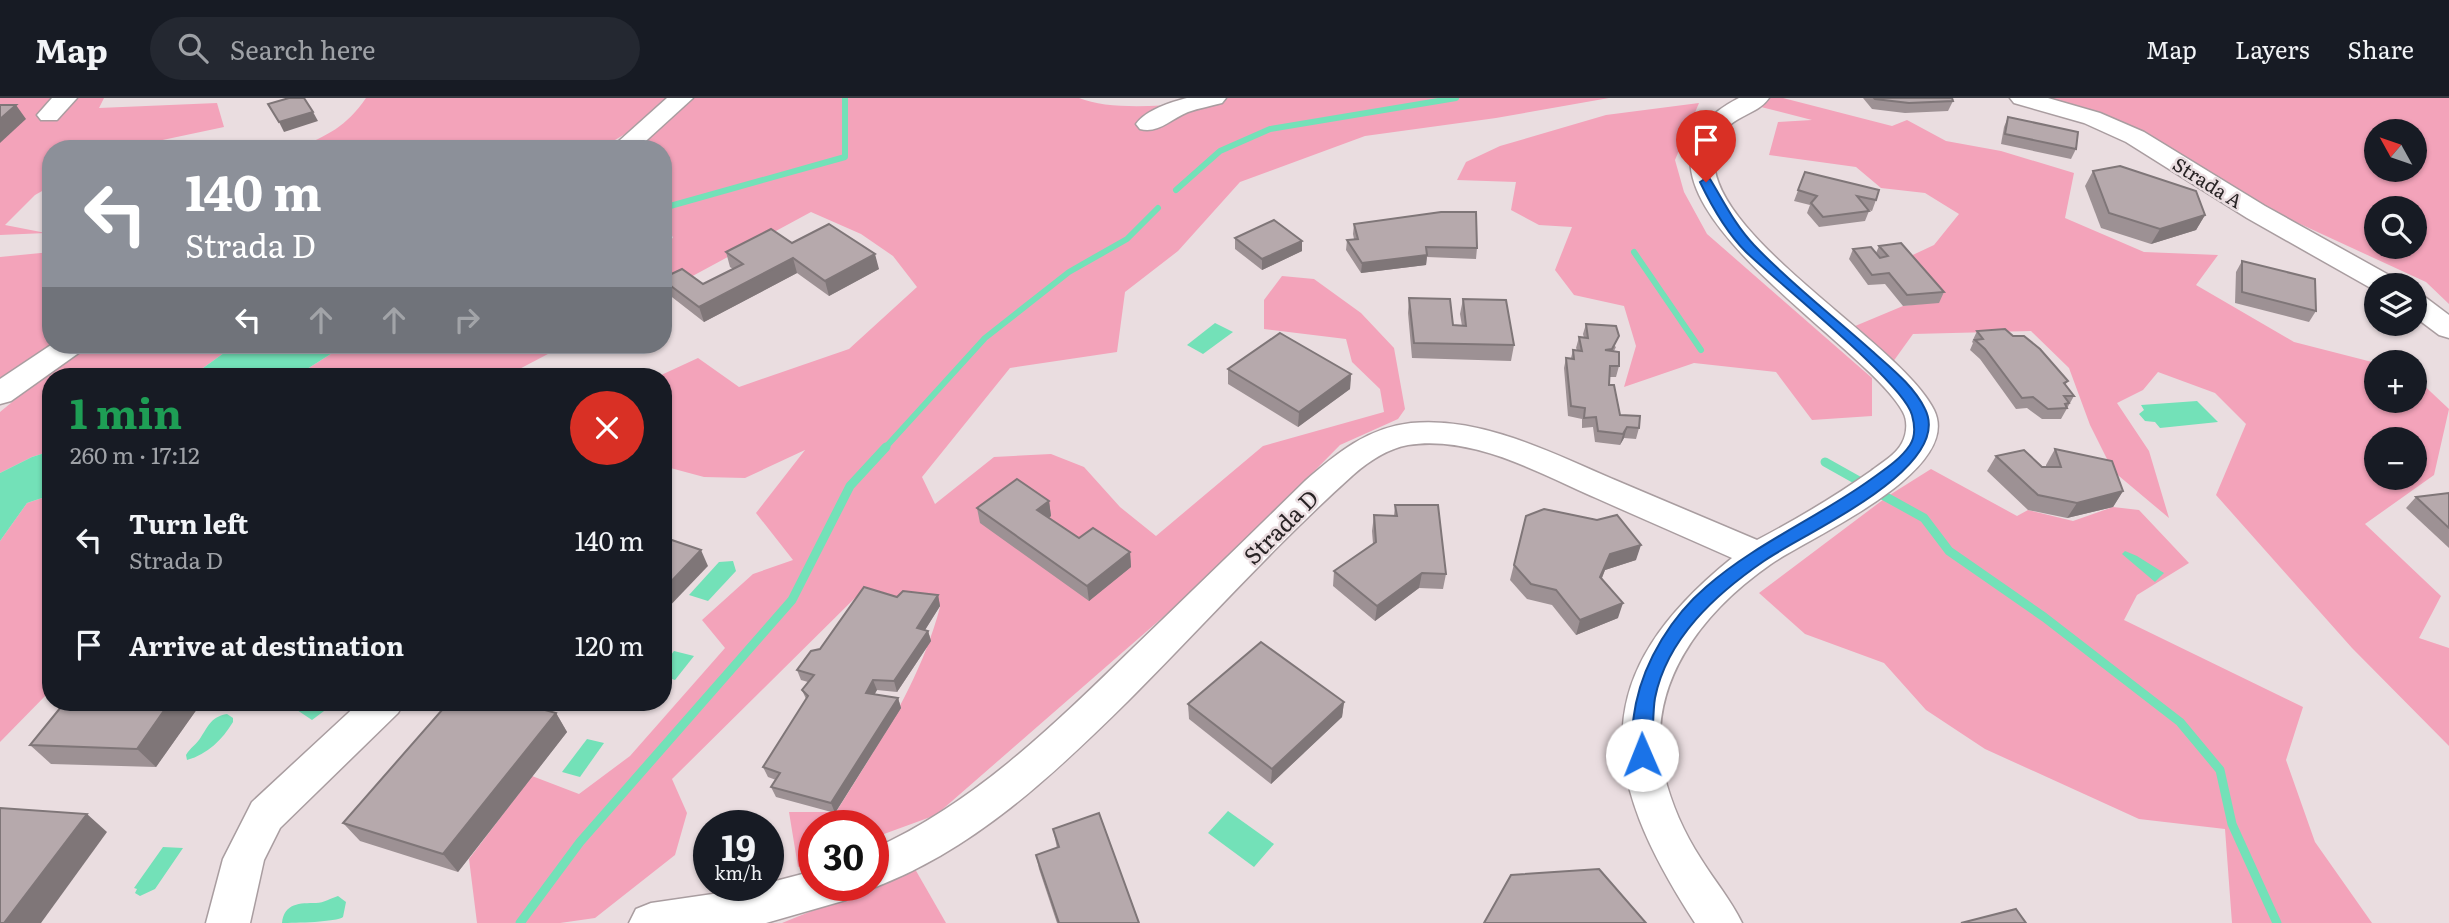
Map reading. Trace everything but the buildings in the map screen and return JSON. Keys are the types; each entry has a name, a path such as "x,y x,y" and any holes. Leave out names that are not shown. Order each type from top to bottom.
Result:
{"street":[{"path":"632,140 681,98"},
{"path":"1148,124 1180,107 1214,98"},
{"path":"1720,923 1688,878 1655,815 1642,755 1643,709 1656,665 1681,625 1712,591 1759,555 1841,509 1886,476 1917,447 1923,426 1919,411 1894,379 1738,236 1721,213 1706,182 1702,149 1710,127 1732,109 1757,98"},
{"name":"Strada A","path":"2022,98 2092,118 2135,137 2256,212 2365,273"},
{"path":"2427,312 2449,329"},
{"path":"0,394 57,354"},
{"name":"Strada D","path":"889,863 945,832 1032,764 1110,694 1317,489 1360,453 1381,442 1411,434 1430,433 1465,436 1501,446 1759,555"},
{"path":"228,923 244,859 266,815 376,711"},
{"path":"651,923 752,907 798,895"}],"shaded area":[{"path":"0,98 104,98 99,108 217,103 224,127 163,140 42,140 42,191 5,225 42,233 0,235"},
{"path":"366,98 666,98 615,140 316,140 351,116"},
{"path":"693,98 1079,98 1094,103 1132,106 1173,105 1228,98 1609,98 1496,118 1365,136 1240,182 1178,251 1125,292 1117,352 1010,368 922,477 935,504 994,457 1051,454 1084,467 1120,507 1156,536 1263,446 1384,412 1380,389 1352,362 1346,339 1264,329 1264,300 1282,276 1314,279 1361,313 1394,348 1405,409 1398,419 1340,445 1217,570 936,815 889,832 889,810 837,810 909,688 940,607 859,594 672,779 687,813 675,855 595,918 560,923 477,923 469,859 532,776 579,794 630,756 725,648 702,620 753,574 793,560 756,513 805,450 745,478 704,477 672,468 672,370 698,358 739,387 849,349 917,287 893,256 861,234 811,212 672,287 672,140 644,140"},
{"path":"1783,98 1892,126 1907,120 1946,141 2001,151 2074,173 2065,218 2144,252 2218,255 2196,285 2294,342 2364,360 2364,413 2427,413 2427,388 2449,409 2434,475 2427,480 2427,427 2364,427 2364,490 2413,490 2365,524 2441,596 2419,638 2449,648 2449,746 2352,648 2216,495 2246,424 2215,393 2158,372 2143,390 2117,403 2149,451 2169,518 2113,471 2090,425 2069,368 2031,331 1913,334 1890,366 1848,329 1903,306 1938,302 1902,260 1934,245 1959,214 1925,193 1881,188 1856,167 1769,155 1778,122 1812,120 1749,104"},
{"path":"2045,98 2449,98 2449,304 2427,283 2427,273 2406,273 2376,259 2427,259 2427,196 2364,196 2364,253 2263,207"},
{"path":"1699,103 1675,160 1684,192 1707,234 1872,378 1872,416 1812,420 1776,372 1694,363 1624,387 1636,346 1624,306 1574,295 1555,270 1572,227 1539,225 1511,210 1516,182 1457,180 1466,162 1500,146 1606,115"},
{"path":"42,253 42,353 0,382 0,257"},
{"path":"1215,323 1233,332 1203,354 1187,345"},
{"path":"70,354 223,354 203,368 53,368"},
{"path":"223,354 331,354 309,368 203,368"},
{"path":"331,354 548,354 521,368 309,368"},
{"path":"42,377 42,454 0,473 0,412"},
{"path":"2197,401 2218,422 2160,428 2155,422 2145,421 2139,414 2144,410 2141,405"},
{"path":"42,454 42,498 27,503 0,541 0,473"},
{"path":"1931,469 2017,516 2028,510 2073,521 2113,507 2139,510 2189,563 2137,595 2124,620 2303,707 2286,760 2315,842 2372,923 2232,923 2225,829 2139,819 1985,749 1926,710 1884,663 1805,634 1759,593 1888,496"},
{"path":"42,498 42,699 0,742 0,541 27,503"},
{"path":"2125,551 2164,573 2155,582 2122,554"},
{"path":"733,561 736,571 708,601 689,595 719,562"},
{"path":"674,651 694,656 675,680 672,679"},
{"path":"298,711 324,711 312,720"},
{"path":"227,714 233,718 233,722 224,735 208,750 187,760 186,755 211,722"},
{"path":"587,739 604,743 580,777 562,772"},
{"path":"1228,811 1274,844 1254,867 1208,833"},
{"path":"789,812 798,812 798,867"},
{"path":"163,847 183,848 155,889 140,896 135,893 137,889 134,888"},
{"path":"915,869 946,923 782,923 836,901 889,901 889,880"},
{"path":"338,896 346,902 343,917 339,919 282,923 289,908"}],"waterway":[{"path":"672,205 845,157 845,98"},
{"path":"1176,190 1220,151 1270,129 1456,98"},
{"path":"884,449 985,338 1069,272 1127,239 1158,208"},
{"path":"1634,252 1701,350"},
{"path":"520,923 580,842 792,600 850,486 886,447"},
{"path":"1825,462 1866,485"},
{"path":"1877,492 1924,518 1949,551 2044,617 2180,722 2220,770 2232,824 2277,923"}],"route":[{"path":"1642,755 1642,718 1649,682 1664,650 1695,608 1712,591 1759,555 1841,509 1902,464 1917,447 1923,433 1919,411 1894,379 1738,236 1721,213 1706,182"}]}
